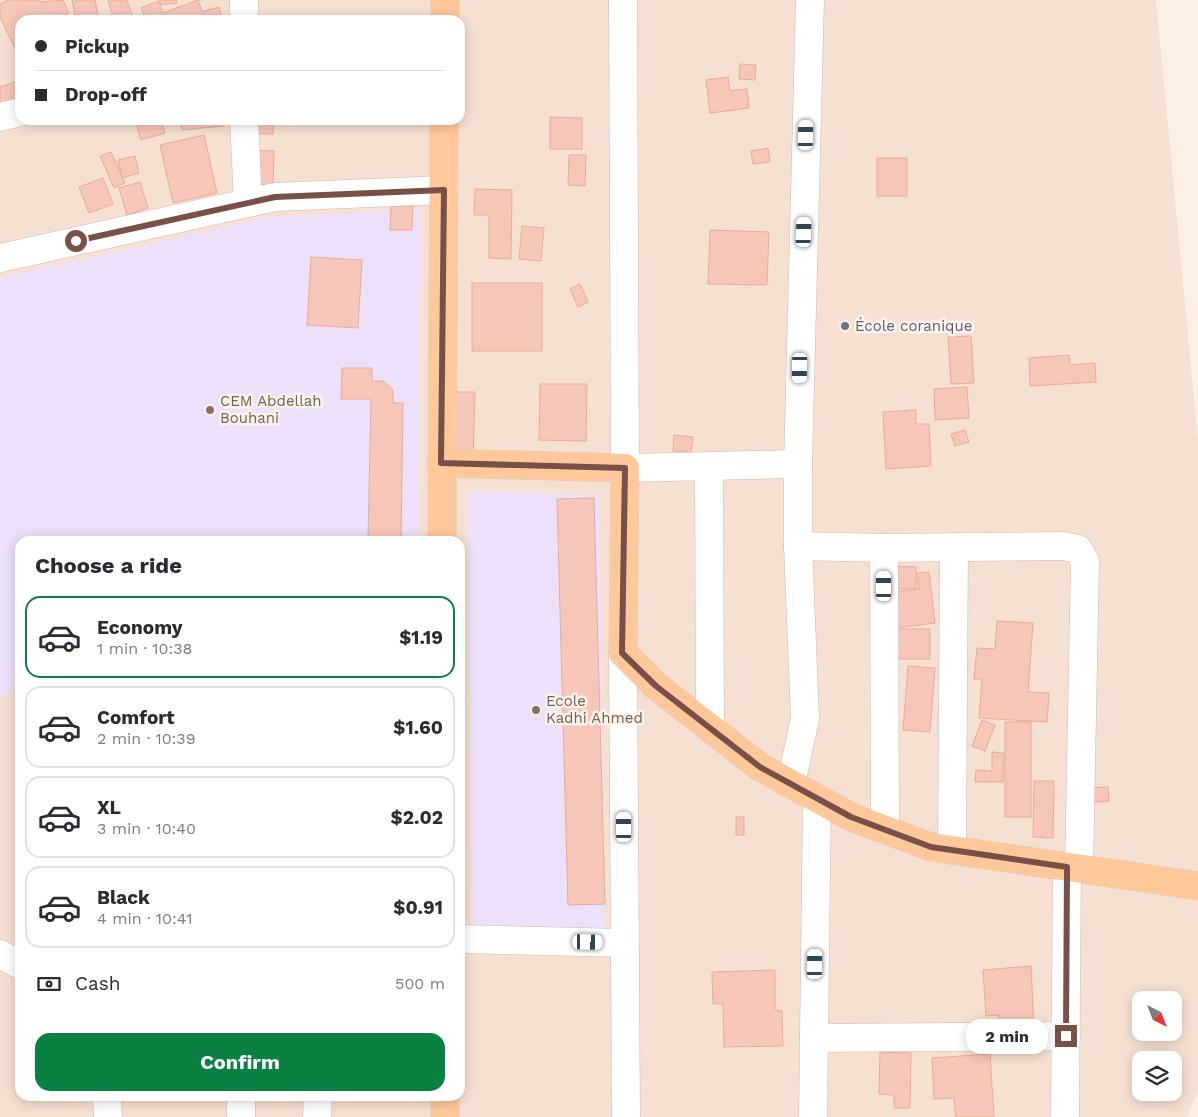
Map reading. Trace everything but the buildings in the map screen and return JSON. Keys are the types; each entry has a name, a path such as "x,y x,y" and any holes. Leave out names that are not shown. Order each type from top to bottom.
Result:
{"main road":[{"path":"445,0 445,15"},
{"path":"442,536 444,125"},
{"path":"441,463 625,468 622,653 656,686 760,767 851,817 931,847 1198,886"},
{"path":"445,1101 445,1117"}],"street":[{"path":"244,0 244,15"},
{"path":"623,0 625,468 798,464"},
{"path":"791,784 805,718 798,546 798,464 810,0"},
{"path":"0,117 15,113"},
{"path":"244,125 248,203"},
{"path":"0,258 275,197 444,190"},
{"path":"710,466 710,728"},
{"path":"798,546 884,548 1063,546 1078,549 1085,561 1066,1036 1065,1117"},
{"path":"952,850 954,547"},
{"path":"884,548 885,830"},
{"path":"622,653 626,1117"},
{"path":"813,1117 817,798"},
{"path":"465,939 624,943"},
{"path":"0,954 15,962"},
{"path":"814,1038 1066,1036"},
{"path":"107,1101 108,1117"},
{"path":"241,1101 241,1117"},
{"path":"317,1117 318,1101"}],"shaded area":[{"path":"0,0 1156,0 1198,440 1198,1093 1187,1117 0,1117"},
{"name":"CEM Abdellah Bouhani","path":"421,209 419,536 15,536 15,680 10,694 0,695 0,278 267,217"},
{"name":"Ecole Kadhi Ahmed","path":"468,491 599,495 605,928 472,926"}],"place":[{"name":"École coranique","path":"845,326"},
{"name":"CEM Abdellah Bouhani","path":"210,410"},
{"name":"Ecole Kadhi Ahmed","path":"536,710"}],"route":[{"path":"76,241 275,197 444,190 441,463 625,468 622,653 656,686 760,767 851,817 931,847 1067,867 1066,1036"}]}
